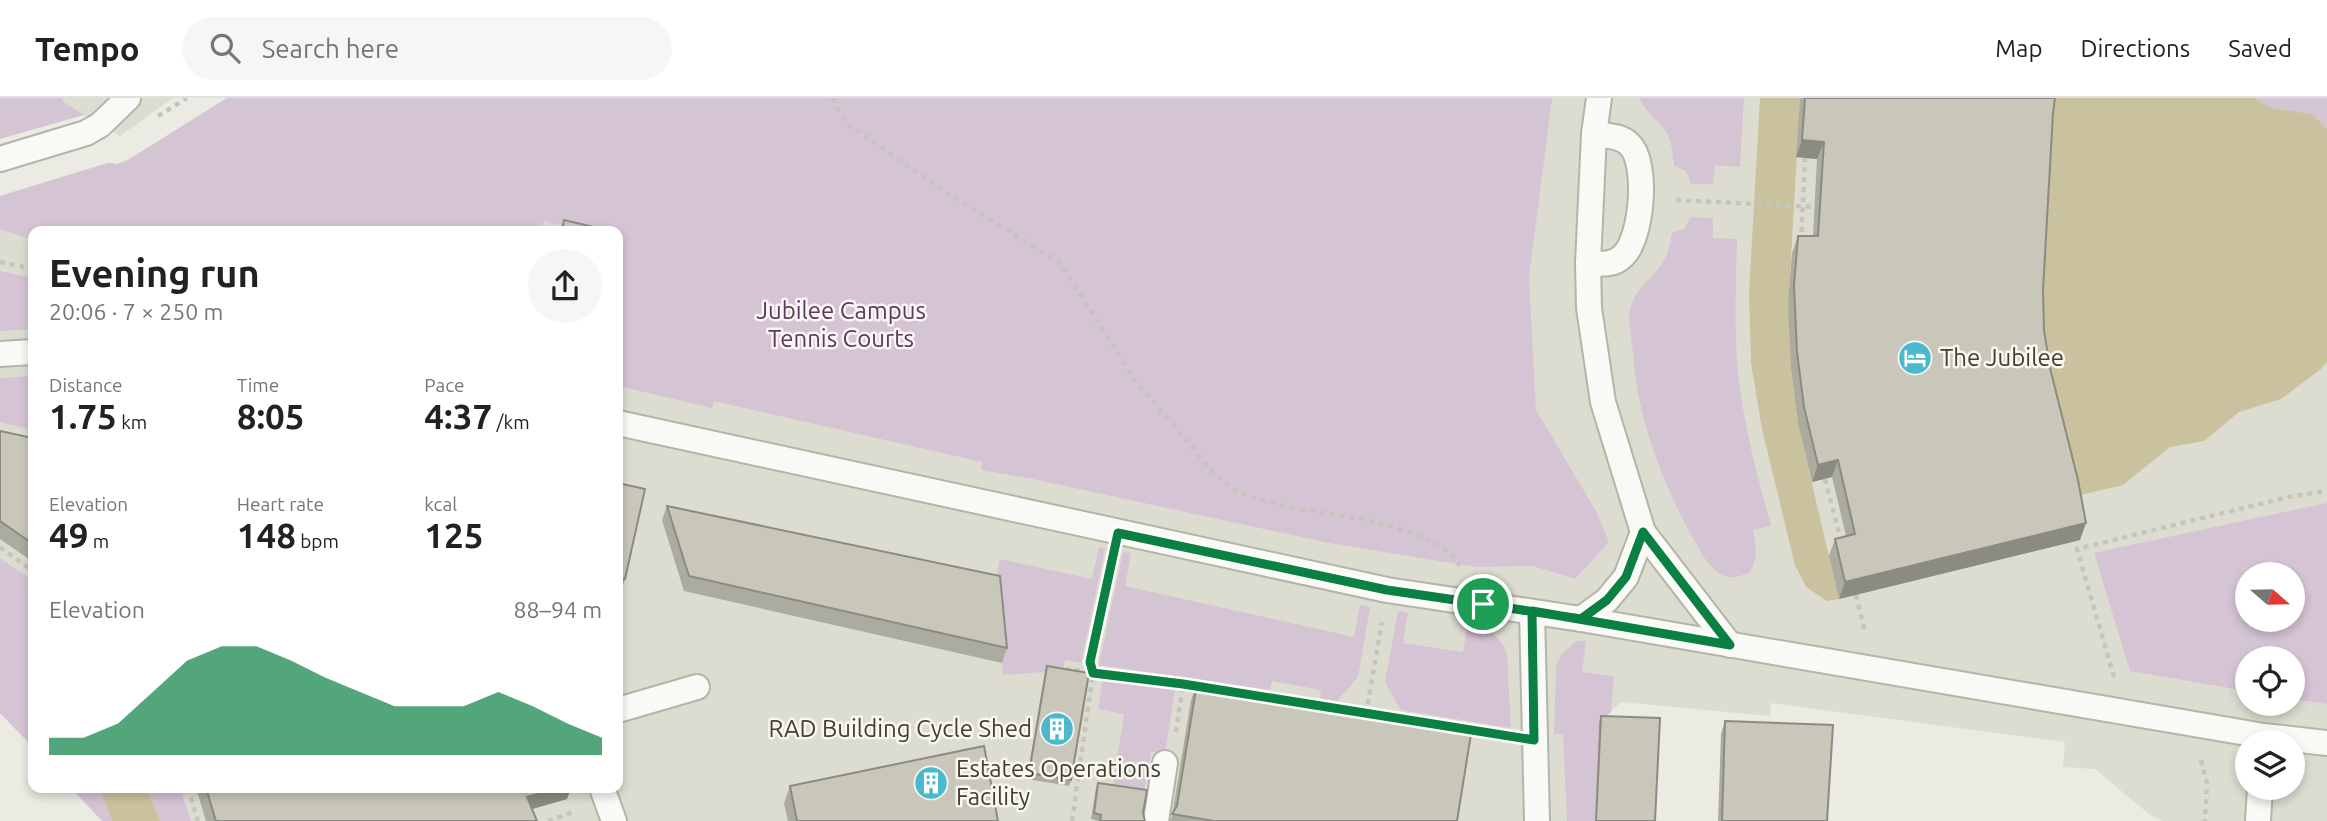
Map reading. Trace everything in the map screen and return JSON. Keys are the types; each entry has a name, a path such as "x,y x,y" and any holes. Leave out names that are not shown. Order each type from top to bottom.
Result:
{"lane":[{"path":"0,159 86,133 100,125 128,98"},
{"path":"1599,98 1594,134 1588,263 1589,308 1603,402 1643,532 1730,645"},
{"path":"1588,263 1610,264 1622,258 1632,245 1638,225 1640,174 1637,155 1629,144 1616,137 1594,134"},
{"path":"0,354 28,352"},
{"path":"623,425 1387,590 1581,619 2121,710 2235,733"},
{"path":"1581,619 1607,600 1626,577 1643,532"},
{"path":"1532,611 1536,821"},
{"path":"623,709 697,687"},
{"path":"2305,742 2327,743"},
{"path":"1156,821 1165,763"},
{"path":"604,793 614,821"},
{"path":"2259,821 2260,800"}],"path":[{"path":"833,98 849,125 944,191 1059,262 1137,383 1214,473 1232,489 1256,499 1362,519 1411,532 1452,555 1483,604"},
{"path":"1801,253 1805,158"},
{"path":"1665,199 1814,207"},
{"path":"2033,214 2062,214"},
{"path":"0,262 28,268"},
{"path":"1825,479 1844,552"},
{"path":"2121,710 2113,671 2077,549 2327,491"},
{"path":"1072,821 1093,673 1090,662 1118,533"},
{"path":"0,547 28,567"},
{"path":"1365,721 1387,590"},
{"path":"1856,595 1867,640"},
{"path":"1067,676 1068,669 1209,688"},
{"path":"1165,763 1172,755 1183,684"},
{"path":"1366,713 1379,715"},
{"path":"1456,728 1534,740"},
{"path":"190,793 198,821"}],"shaded area":[{"path":"0,98 173,98 120,136 84,115 60,113"},
{"path":"227,98 2327,98 2327,821 2163,821 2150,815 2095,769 2063,767 2065,742 1771,703 1770,716 1621,702 1599,722 1595,821 160,821 149,793 623,793 623,226 28,226 28,742 0,713 0,196 108,163 117,164 128,160"},
{"path":"1760,98 1800,98 1789,295 1791,369 1798,424 1839,599 1827,601 1806,587 1795,565 1762,429 1751,363 1749,293"},
{"path":"2051,98 2254,98 2271,108 2312,114 2327,129 2327,362 2281,399 2239,412 2204,441 2170,447 2123,485 2072,497 2038,347"},
{"path":"101,793 149,793 160,821 112,821"}],"green space":[{"path":"0,98 63,98 62,101 84,115 0,139"},
{"name":"Jubilee Campus Tennis Courts","path":"227,98 1552,98 1529,277 1536,410 1596,511 1609,542 1575,579 1533,566 1476,567 1329,543 981,470 982,462 714,401 712,408 623,387 623,226 564,226 544,221 542,226 28,226 28,238 0,229 0,196 108,163 117,164 128,160"},
{"path":"1639,98 1744,98 1740,167 1715,165 1713,184 1691,184 1686,171 1674,166 1667,133"},
{"path":"2254,98 2327,98 2327,129 2312,114 2271,108"},
{"path":"1691,217 1713,218 1713,238 1737,239 1736,333 1740,389 1749,441 1771,526 1753,530 1756,552 1752,568 1749,573 1733,577 1716,572 1707,562 1675,504 1647,431 1634,365 1629,318 1633,300 1663,261 1672,233 1684,229"},
{"path":"0,271 28,277 28,329 0,331"},
{"path":"28,376 28,429 0,422 0,378"},
{"path":"2327,503 2327,704 2305,701 2305,646 2235,646 2235,689 2130,671 2094,553"},
{"path":"1099,547 1105,549 1081,663 1065,660 1062,675 1045,672 1003,675 994,591 1000,559 1092,579"},
{"path":"1123,552 1131,553 1125,586 1354,637 1360,605 1370,607 1358,677 1337,701 1320,698 1321,690 1272,681 1270,690 1099,665"},
{"path":"0,558 28,578 28,742 0,713"},
{"path":"1398,611 1408,613 1403,643 1463,652 1468,621 1487,629 1497,637 1507,655 1511,728 1401,710 1385,682"},
{"path":"1576,641 1586,641 1582,672 1614,676 1611,712 1599,722 1595,821 1567,821 1563,734 1554,734 1556,667 1561,655"},
{"path":"1103,679 1175,690 1165,753 1151,752 1140,818 1112,791 1124,714 1098,709"},
{"path":"76,793 101,793 112,821 102,821"},
{"path":"149,793 182,793 191,821 160,821"}],"building":[{"name":"The Jubilee","path":"1805,98 2055,98 2043,290 2044,330 2050,368 2086,523 1845,582 1835,539 1855,534 1838,460 1818,465 1804,407 1797,352 1794,286 1798,236 1818,236 1824,142 1802,140"},
{"path":"564,220 589,226 563,226"},
{"path":"0,431 28,437 28,541 0,521"},
{"path":"623,484 645,489 623,579"},
{"path":"667,506 1000,576 1007,648 689,576"},
{"name":"RAD Building Cycle Shed","path":"1047,666 1089,673 1071,780 1029,773"},
{"path":"1197,683 1472,728 1457,821 1214,821 1172,814 1177,806"},
{"path":"1601,716 1660,718 1655,821 1596,821"},
{"path":"1725,721 1833,725 1827,821 1722,821"},
{"name":"Estates Operations Facility","path":"984,746 998,821 797,821 790,786"},
{"path":"1098,783 1147,790 1143,813 1145,821 1100,821 1101,815 1094,813"},
{"path":"208,793 542,793 527,797 537,821 216,821"}],"place":[{"name":"The Jubilee","path":"1915,358"},
{"name":"RAD Building Cycle Shed","path":"1057,729"},
{"name":"Estates Operations Facility","path":"931,783"}],"route":[{"path":"1483,604 1387,590 1118,533 1090,662 1093,673 1183,684 1534,740 1532,611 1581,619 1730,645 1643,532 1626,577 1607,600 1581,619 1483,604"}]}
